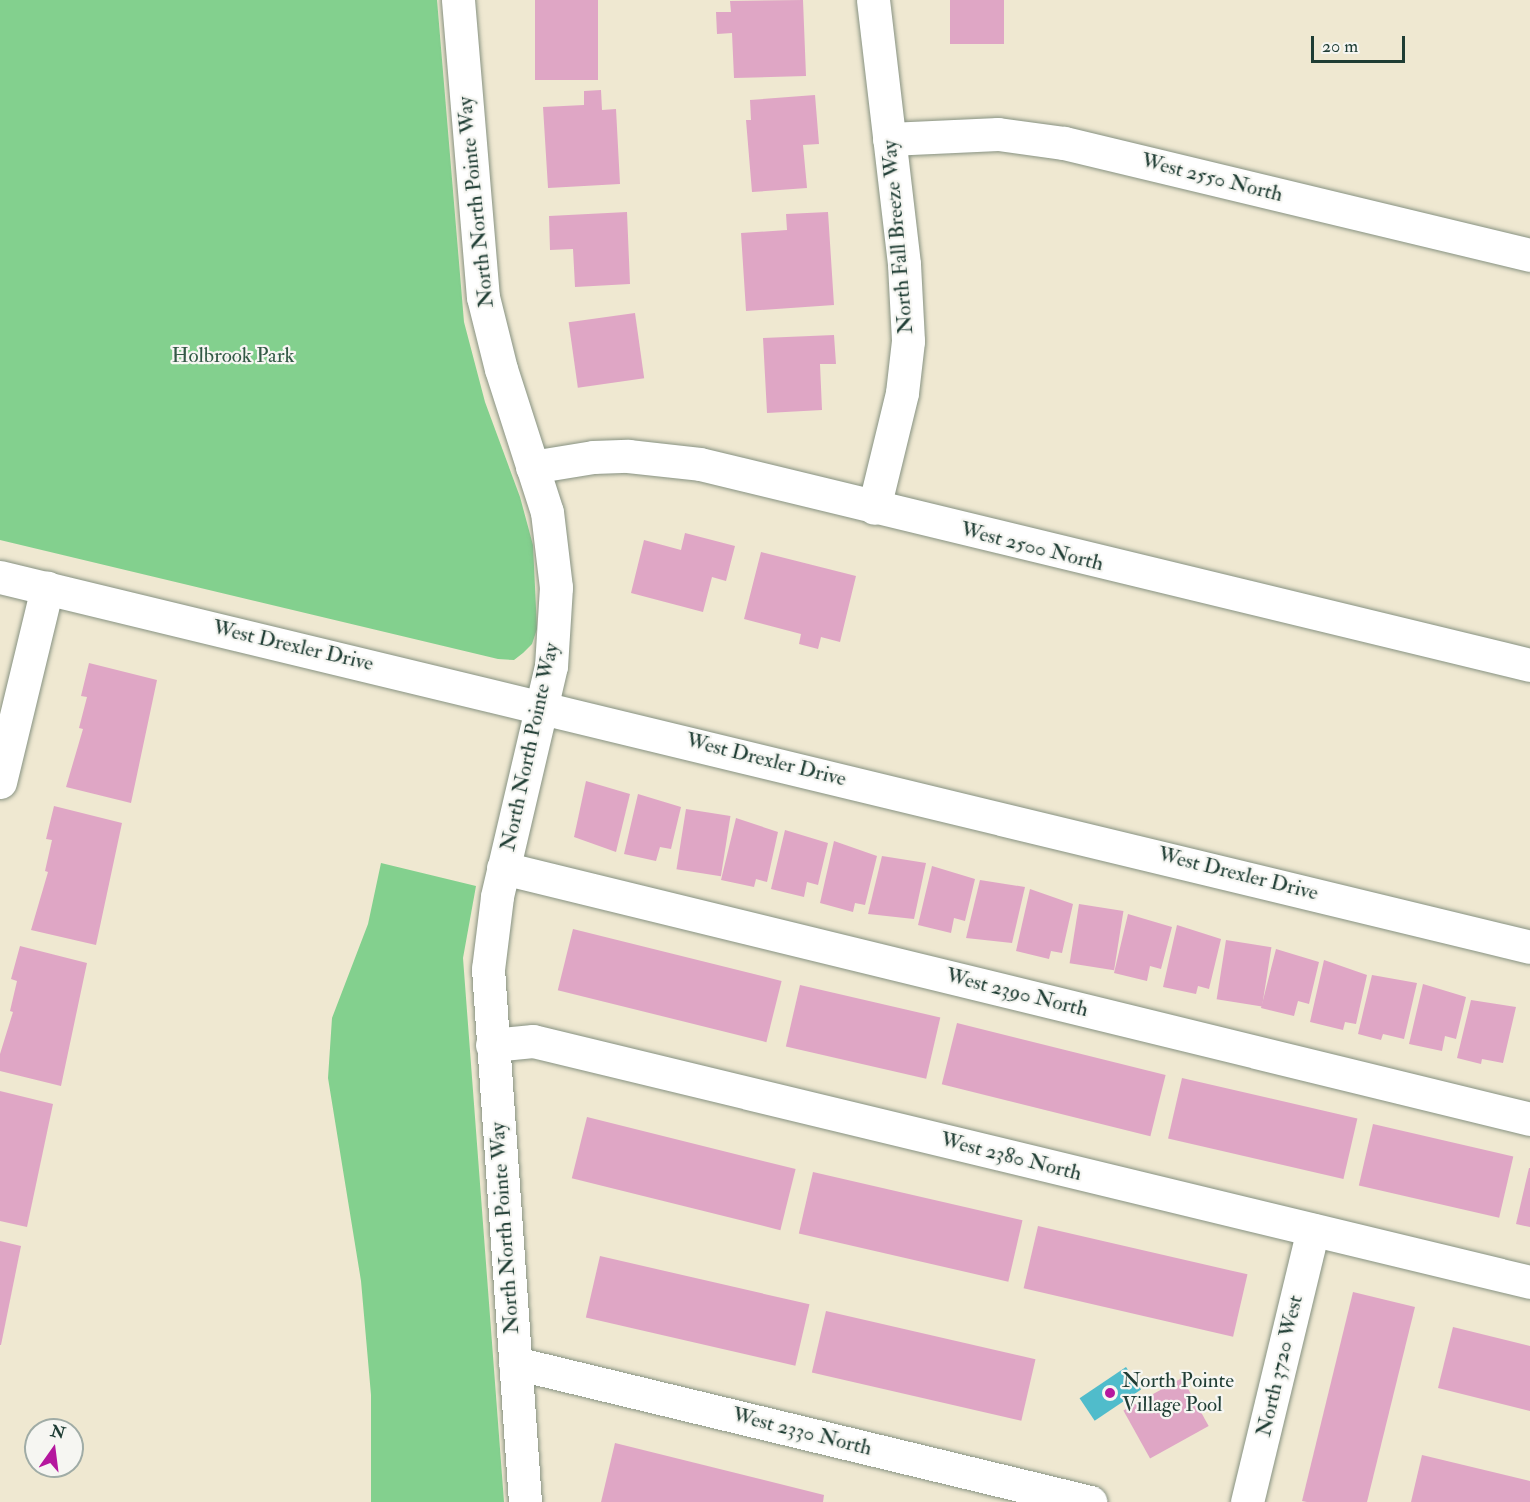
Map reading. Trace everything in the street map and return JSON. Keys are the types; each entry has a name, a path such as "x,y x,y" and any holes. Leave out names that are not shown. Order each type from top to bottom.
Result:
{"street":[{"name":"North North Pointe Way","path":"458,0 483,297 547,512 556,587 552,655 543,706 503,868 488,969 525,1502"},
{"name":"North Fall Breeze Way","path":"873,0 904,264 909,341 902,393 874,508"},
{"name":"West 2550 North","path":"889,139 976,134 1064,143 1530,255"},
{"name":"West 2500 North","path":"532,467 593,457 664,458 1530,665"},
{"name":"West Drexler Drive","path":"0,577 543,706 1530,947"},
{"path":"0,782 47,588"},
{"name":"West 2390 North","path":"503,868 1528,1109"},
{"name":"West 2380 North","path":"492,1045 534,1041 1530,1282"},
{"name":"North 3720 West","path":"1247,1502 1312,1230"},
{"name":"West 2330 North","path":"515,1363 1090,1502"}],"green space":[{"name":"Holbrook Park","path":"0,0 437,0 464,322 485,402 520,497 533,545 537,629 532,644 523,653 514,660 498,659 0,540"},
{"path":"381,863 476,886 463,958 504,1502 371,1502 371,1395 361,1281 328,1078 332,1018 368,924"}],"water":[{"name":"North Pointe Village Pool","path":"1126,1367 1141,1389 1095,1421 1080,1398"}],"building":[{"path":"535,0 598,0 598,80 535,80"},
{"path":"803,0 806,76 734,78 732,33 717,34 716,12 731,12 730,1"},
{"path":"950,0 1004,0 1004,44 950,44"},
{"path":"601,90 602,110 616,109 620,184 548,188 543,107 584,105 584,91"},
{"path":"815,95 819,144 803,145 807,188 752,192 746,120 751,120 750,100"},
{"path":"627,212 630,284 575,287 573,249 550,250 549,216"},
{"path":"828,212 834,305 746,311 741,233 787,230 786,214"},
{"path":"635,313 644,378 578,388 569,322"},
{"path":"834,335 836,364 820,364 822,410 767,413 763,338"},
{"path":"685,533 735,546 726,581 712,577 703,612 631,593 644,540 681,550"},
{"path":"761,552 856,576 840,642 821,637 818,649 799,644 801,634 744,619"},
{"path":"89,663 157,680 131,803 66,787 83,729 79,728 87,697 81,696"},
{"path":"586,781 630,794 616,852 574,837"},
{"path":"638,794 681,807 671,849 660,847 656,861 624,854"},
{"path":"54,806 122,823 96,945 31,930 48,872 45,871 52,840 46,839"},
{"path":"686,809 730,816 721,876 676,869"},
{"path":"736,818 778,832 767,882 756,879 754,887 721,880"},
{"path":"785,830 828,843 818,885 807,882 804,897 771,889"},
{"path":"834,841 877,856 865,905 855,903 853,912 820,903"},
{"path":"882,856 926,863 914,919 868,914"},
{"path":"932,866 975,879 965,921 954,918 951,933 918,925"},
{"path":"980,880 1025,887 1012,943 966,938"},
{"path":"1030,889 1073,904 1062,953 1051,951 1049,959 1016,951"},
{"path":"1079,904 1123,911 1114,970 1070,963"},
{"path":"1128,914 1172,927 1161,969 1150,966 1147,981 1114,973"},
{"path":"1177,925 1221,939 1209,989 1198,986 1196,994 1163,987"},
{"path":"573,929 782,981 766,1042 558,990"},
{"path":"1226,940 1271,947 1262,1006 1217,999"},
{"path":"20,946 87,963 61,1086 0,1071 0,1054 13,1012 10,1011 17,981 11,979"},
{"path":"1276,949 1319,962 1309,1004 1298,1001 1294,1016 1261,1008"},
{"path":"1324,960 1367,975 1356,1024 1345,1022 1343,1030 1310,1022"},
{"path":"1372,975 1417,983 1404,1039 1383,1034 1381,1040 1358,1034"},
{"path":"1423,984 1466,997 1456,1039 1445,1036 1442,1051 1409,1044"},
{"path":"800,985 940,1017 926,1079 786,1046"},
{"path":"1471,1000 1516,1007 1503,1063 1482,1059 1481,1064 1457,1058"},
{"path":"957,1023 1166,1075 1150,1136 942,1084"},
{"path":"1182,1078 1357,1118 1343,1179 1168,1138"},
{"path":"0,1091 53,1104 27,1227 0,1221"},
{"path":"587,1117 796,1169 780,1230 572,1178"},
{"path":"1373,1124 1513,1156 1499,1218 1359,1185"},
{"path":"1530,1168 1530,1227 1516,1224"},
{"path":"813,1172 1022,1220 1008,1282 799,1233"},
{"path":"1038,1226 1247,1274 1233,1337 1024,1288"},
{"path":"0,1241 21,1246 1,1345 0,1345"},
{"path":"600,1256 809,1304 795,1366 586,1317"},
{"path":"1353,1292 1415,1307 1367,1502 1302,1501"},
{"path":"826,1311 1035,1359 1021,1421 812,1372"},
{"path":"1453,1327 1530,1346 1530,1411 1438,1388"},
{"path":"1182,1378 1209,1426 1150,1459 1123,1410"},
{"path":"615,1443 824,1495 823,1502 601,1502"},
{"path":"1422,1455 1530,1481 1530,1502 1411,1502"}],"place":[{"name":"North Pointe Village Pool","path":"1110,1393"}]}
